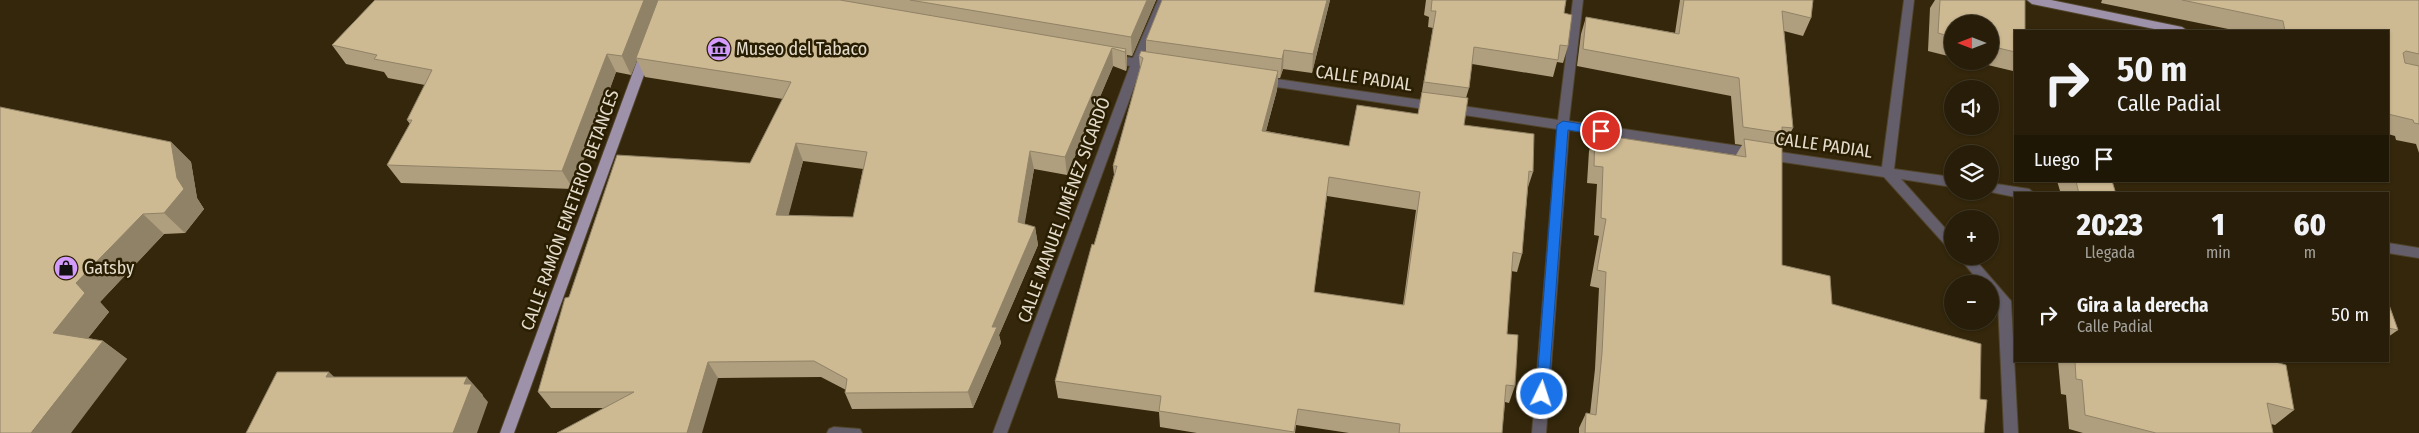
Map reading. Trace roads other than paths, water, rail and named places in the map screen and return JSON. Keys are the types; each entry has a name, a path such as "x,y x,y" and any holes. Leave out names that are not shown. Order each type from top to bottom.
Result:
{"main road":[{"path":"2032,0 2177,30"},
{"name":"CALLE RAMÓN EMETERIO BETANCES","path":"507,433 649,45"}],"street":[{"name":"CALLE MANUEL JIMÉNEZ SICARDÓ","path":"1000,433 1137,63 1163,0"},
{"path":"1539,433 1563,125 1578,0"},
{"path":"1909,0 1887,172 1944,235"},
{"path":"1099,56 1166,67"},
{"name":"CALLE PADIAL","path":"1253,80 1944,181"},
{"path":"1999,189 2016,192"},
{"path":"2389,248 2419,253"},
{"path":"1972,265 1981,275"},
{"path":"1999,295 2004,301 2012,433"},
{"path":"834,433 855,433"}],"place":[{"name":"Museo del Tabaco","path":"719,49"},
{"name":"Gatsby","path":"66,268"}]}
